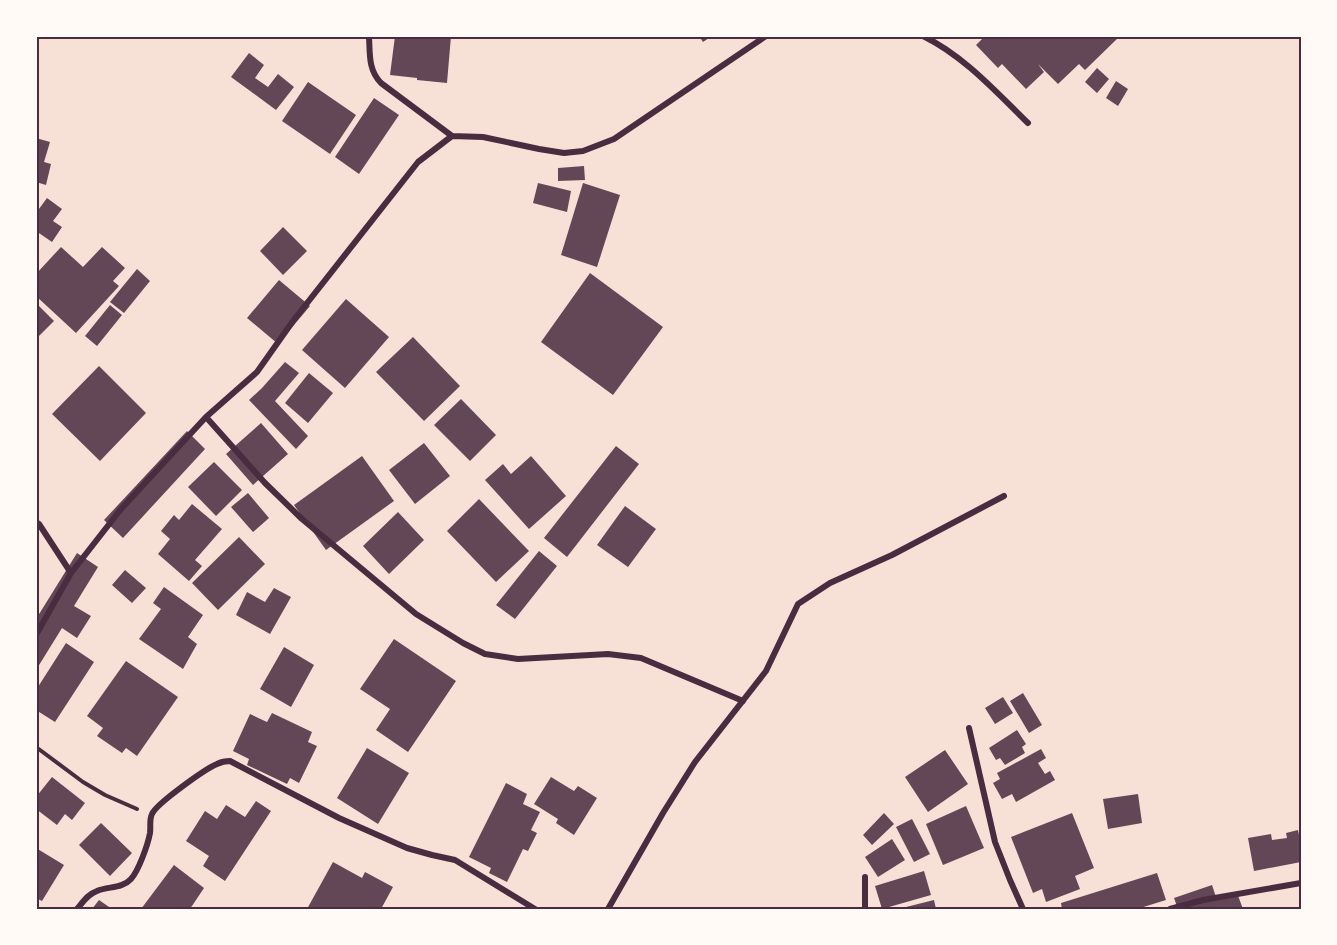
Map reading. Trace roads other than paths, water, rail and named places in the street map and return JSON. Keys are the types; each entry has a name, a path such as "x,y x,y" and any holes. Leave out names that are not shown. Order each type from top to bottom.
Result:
{"street":[{"path":"369,36 370,64 376,78 452,136 483,137 564,153 583,151 614,139 766,36"},
{"path":"923,36 954,55 1028,123"},
{"path":"36,635 71,573 122,509 206,417 257,372 293,321 418,162 452,136"},
{"path":"206,417 265,483 302,519 416,614 463,643 485,654 518,659 608,654 641,658 743,701"},
{"path":"608,909 695,762 766,671 798,604 830,583 892,555 1004,496"},
{"path":"36,522 71,573"},
{"path":"969,728 996,842 1023,909"},
{"path":"77,909 91,893 121,886 134,875 150,832 151,815 155,809 203,771 218,763 233,761 265,780 407,848 455,860 535,909"},
{"path":"865,909 866,877"},
{"path":"1170,909 1203,900 1301,883"}]}
